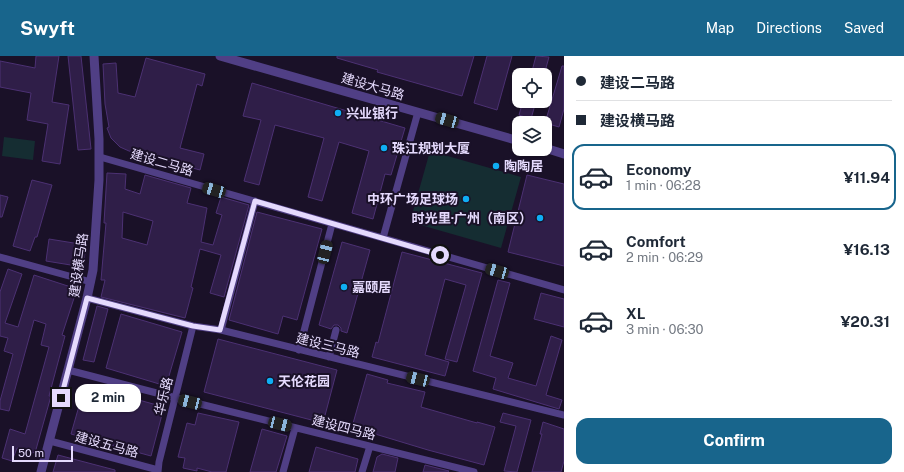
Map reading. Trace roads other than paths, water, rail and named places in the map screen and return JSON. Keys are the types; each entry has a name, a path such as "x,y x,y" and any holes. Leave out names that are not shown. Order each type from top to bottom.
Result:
{"street":[{"name":"建设横马路","path":"41,472 91,282 95,252 100,157 94,56"},
{"name":"建设大马路","path":"220,56 512,139"},
{"path":"383,238 418,112"},
{"path":"552,150 564,154"},
{"name":"建设二马路","path":"100,157 564,290"},
{"path":"220,330 255,201"},
{"path":"299,350 332,224"},
{"path":"0,257 91,282"},
{"name":"建设三马路","path":"87,298 193,326 220,330 564,415"},
{"name":"华乐路","path":"158,471 193,326"},
{"path":"329,357 336,330"},
{"name":"建设四马路","path":"68,370 474,472"},
{"path":"283,472 295,428"},
{"name":"建设五马路","path":"50,441 158,471"},
{"path":"362,472 370,446"}],"place":[{"name":"兴业银行","path":"338,113"},
{"name":"珠江规划大厦","path":"384,148"},
{"name":"陶陶居","path":"496,166"},
{"name":"中环广场足球场","path":"466,199"},
{"name":"时光里·广州（南区）","path":"540,218"},
{"name":"嘉颐居","path":"344,287"},
{"name":"天伦花园","path":"270,381"}]}
